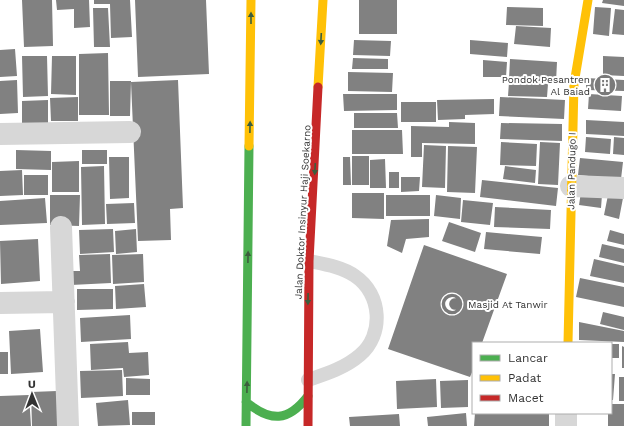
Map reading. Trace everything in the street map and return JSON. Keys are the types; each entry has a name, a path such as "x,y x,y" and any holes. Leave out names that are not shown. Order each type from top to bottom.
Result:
{"main road":[{"path":"246,426 251,0"},
{"name":"Jalan Doktor Insinyur Haji Soekarno","path":"308,426 309,261 323,0"},
{"name":"Jalan Pandugo I","path":"568,342 574,84 588,0"},
{"path":"246,402 262,414 276,417 290,415 300,408 308,396"}],"street":[{"path":"0,134 130,132"},
{"path":"571,186 624,188"},
{"path":"61,227 68,426"},
{"path":"0,304 64,302"},
{"path":"566,414 566,426"}],"lane":[{"path":"308,380 337,370 360,355 373,341 377,320 373,295 356,276 333,266 309,261"}],"building":[{"path":"22,0 52,0 53,46 24,47"},
{"path":"56,0 89,0 90,27 74,28 74,9 57,10"},
{"path":"94,0 130,0 132,37 111,38 110,4 94,4"},
{"path":"135,0 206,0 209,74 138,77"},
{"path":"359,0 397,0 397,34 359,34"},
{"path":"603,0 624,0 624,6 602,3"},
{"path":"507,7 543,8 543,26 506,25"},
{"path":"595,7 611,8 609,36 593,34"},
{"path":"93,8 108,8 110,47 94,47"},
{"path":"615,9 624,10 624,35 612,34"},
{"path":"516,26 551,28 550,47 514,44"},
{"path":"354,40 391,41 390,56 353,55"},
{"path":"470,40 508,43 507,57 470,54"},
{"path":"15,49 17,76 0,77 0,50"},
{"path":"108,53 109,115 79,115 79,54"},
{"path":"22,56 47,56 48,96 23,97"},
{"path":"52,56 76,56 76,95 51,94"},
{"path":"603,56 624,57 624,76 603,75"},
{"path":"353,58 388,59 388,69 352,69"},
{"path":"510,59 557,62 556,82 509,79"},
{"path":"483,60 507,62 506,77 483,77"},
{"path":"348,72 393,73 392,92 348,91"},
{"name":"Pondok Pesantren Al Baiad","path":"586,78 624,80 624,91 586,90"},
{"path":"17,80 18,113 0,114 0,81"},
{"path":"178,80 183,208 170,209 171,240 138,241 131,82"},
{"path":"110,81 131,81 130,116 110,116"},
{"path":"509,82 548,84 547,97 508,96"},
{"path":"343,94 397,94 397,110 344,111"},
{"path":"589,94 622,96 621,111 588,109"},
{"path":"78,97 78,121 51,121 50,98"},
{"path":"500,97 565,100 564,119 499,116"},
{"path":"494,99 494,114 465,115 465,119 438,120 437,100"},
{"path":"48,100 48,127 22,127 22,101"},
{"path":"401,102 436,102 436,122 401,122"},
{"path":"354,113 397,113 398,128 354,128"},
{"path":"586,120 624,122 624,136 586,134"},
{"path":"449,122 475,123 475,144 422,143 422,157 411,157 411,126 449,127"},
{"path":"501,123 562,124 562,141 500,139"},
{"path":"352,130 402,130 403,154 352,154"},
{"path":"586,137 611,139 610,154 585,152"},
{"path":"614,137 624,138 624,155 613,154"},
{"path":"501,142 537,144 536,166 500,165"},
{"path":"540,142 560,143 558,185 538,184"},
{"path":"424,145 446,146 445,188 422,187"},
{"path":"448,146 477,147 475,193 447,192"},
{"path":"16,150 51,151 51,170 16,169"},
{"path":"82,150 107,150 107,164 82,164"},
{"path":"352,156 369,156 369,185 352,185"},
{"path":"109,157 129,157 129,198 110,199"},
{"path":"343,157 350,157 351,185 343,185"},
{"path":"580,158 623,162 621,179 578,175"},
{"path":"385,159 386,188 370,188 370,160"},
{"path":"79,161 79,192 52,192 52,162"},
{"path":"104,166 105,224 82,225 81,167"},
{"path":"505,166 536,170 535,183 503,179"},
{"path":"22,170 23,195 0,196 0,171"},
{"path":"389,172 399,172 399,188 389,188"},
{"path":"24,175 48,175 48,195 24,195"},
{"path":"401,177 420,177 419,191 401,192"},
{"path":"482,180 558,188 556,206 480,197"},
{"path":"581,192 602,195 601,208 579,205"},
{"path":"352,193 384,193 384,219 352,218"},
{"path":"50,195 80,195 79,226 50,225"},
{"path":"386,195 430,195 430,216 386,216"},
{"path":"436,195 461,198 460,219 434,216"},
{"path":"608,195 623,198 619,219 604,215"},
{"path":"45,198 47,223 0,225 0,201"},
{"path":"463,200 493,203 490,225 461,222"},
{"path":"134,203 135,223 107,224 106,204"},
{"path":"495,207 551,210 550,229 494,227"},
{"path":"429,219 429,237 406,239 402,253 387,246 391,220"},
{"path":"449,222 481,233 475,252 442,241"},
{"path":"113,229 114,252 80,254 79,230"},
{"path":"136,229 137,252 116,254 115,231"},
{"path":"610,230 624,234 624,245 607,241"},
{"path":"486,232 542,237 540,254 484,249"},
{"path":"38,239 40,281 1,284 0,241"},
{"path":"602,244 624,249 624,263 599,257"},
{"path":"424,245 507,274 482,342 472,342 472,372 470,377 388,349"},
{"path":"110,254 111,283 71,285 71,271 80,271 79,255"},
{"path":"143,254 144,282 113,284 112,255"},
{"path":"594,259 624,266 624,283 590,276"},
{"path":"580,278 624,287 624,307 576,297"},
{"path":"144,284 146,307 116,309 115,286"},
{"path":"77,289 113,289 113,309 77,310"},
{"path":"603,312 624,317 624,330 600,324"},
{"path":"130,315 131,339 81,342 80,318"},
{"path":"579,322 624,331 624,342 579,340"},
{"path":"40,329 43,372 11,374 9,331"},
{"path":"128,342 129,353 148,352 149,375 124,377 123,368 91,370 90,344"},
{"path":"612,344 619,344 619,358 612,358"},
{"path":"622,346 624,347 624,368 622,368"},
{"path":"0,352 8,352 8,374 0,374"},
{"path":"122,370 123,396 81,398 80,371"},
{"path":"612,374 615,374 613,400"},
{"path":"619,377 624,377 624,401 619,401"},
{"path":"126,378 150,379 150,395 126,395"},
{"path":"436,379 437,407 397,409 396,381"},
{"path":"468,380 468,407 441,408 440,381"},
{"path":"57,391 59,426 32,426 31,392"},
{"path":"29,395 31,426 0,426 0,396"},
{"path":"128,400 130,425 98,426 96,403"},
{"path":"612,404 624,404 624,426 608,426 608,414 612,414"},
{"path":"132,412 155,412 155,425 132,425"},
{"path":"466,413 467,426 428,426 427,417"},
{"path":"399,414 400,426 350,426 349,417"},
{"path":"475,414 549,414 549,426 474,426"}],"traffic: fast":[{"path":"246,426 249,146"},
{"path":"246,402 263,413 271,416 279,416 286,415 293,411 301,405 308,396"}],"traffic: slow":[{"path":"249,146 251,0"},
{"path":"318,87 323,0"},
{"path":"568,342 574,84 588,0"}],"traffic: jam":[{"path":"308,426 309,261 318,87"}],"place":[{"name":"Pondok Pesantren Al Baiad","path":"605,85"},
{"name":"Masjid At Tanwir","path":"452,304"}]}
